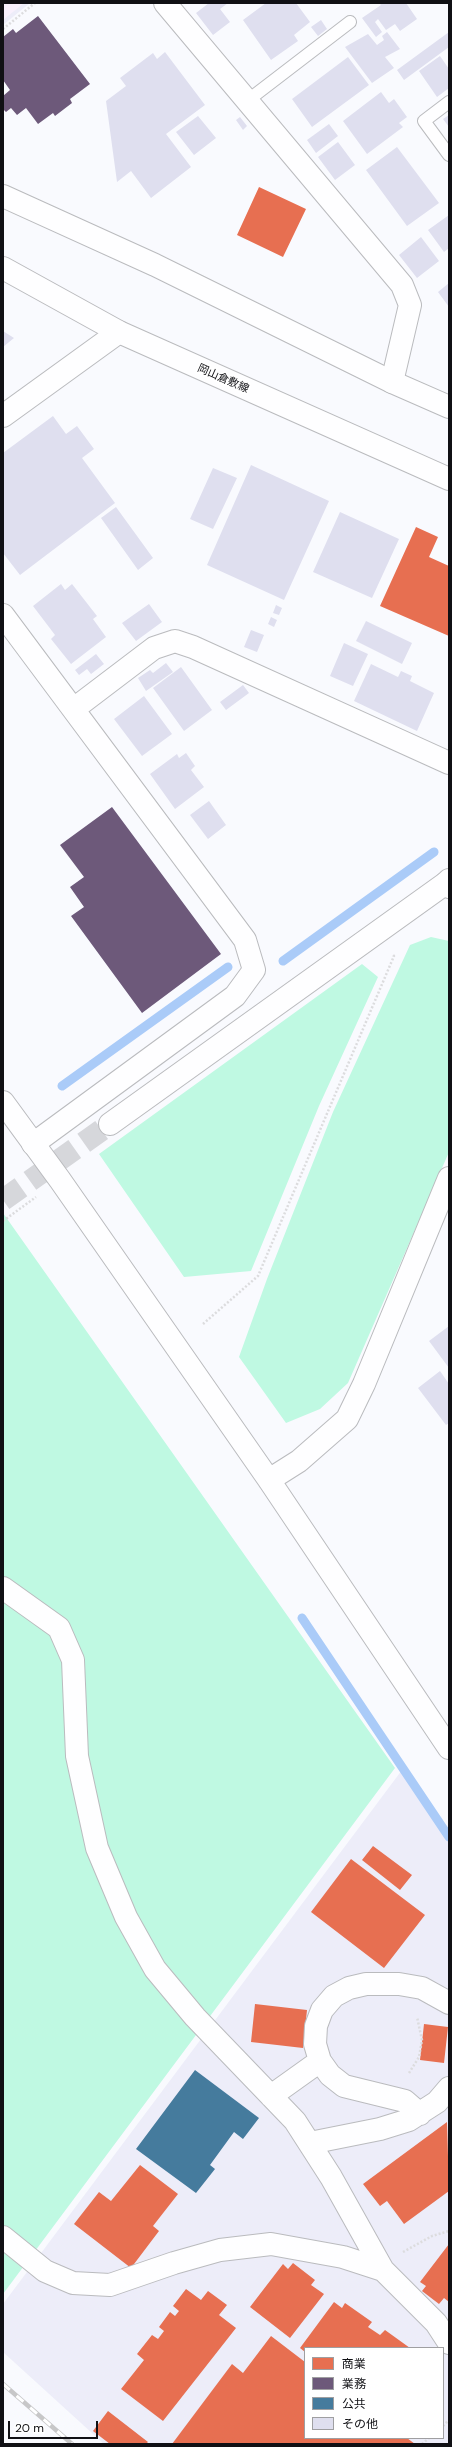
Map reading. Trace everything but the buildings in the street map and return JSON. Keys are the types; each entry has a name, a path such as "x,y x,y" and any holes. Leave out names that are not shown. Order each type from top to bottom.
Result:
{"street":[{"path":"165,3 402,285 410,305 392,382"},
{"path":"3,196 155,265 392,382 449,407"},
{"name":"岡山倉敷線","path":"3,268 119,332 449,479"},
{"path":"3,416 119,332"},
{"path":"3,614 245,940 254,970 235,996 33,1144"},
{"path":"74,708 154,648 175,641 200,650 449,763"},
{"path":"110,1124 377,932 448,883"},
{"path":"3,1102 269,1480 449,1748"},
{"path":"269,1480 299,1461 347,1419 367,1377 449,1178"},
{"path":"3,1588 59,1628 73,1660 77,1756 97,1848 126,1917 155,1969 195,2017 295,2121 310,2143 383,2270 436,2322 449,2343"},
{"path":"420,2114 406,2101 344,2086 330,2075 320,2061 315,2044 316,2026 322,2010 334,1996 349,1988 366,1984 399,1984 422,1988 449,2003"},
{"path":"271,2096 320,2061"},
{"path":"310,2143 380,2129 409,2120 437,2102 449,2088"},
{"path":"3,2237 46,2271 73,2283 110,2285 174,2263 220,2250 271,2244 343,2257 383,2270"}],"lane":[{"path":"247,101 350,22"},
{"path":"449,102 424,121 449,155"}],"path":[{"path":"3,29 35,3"},
{"path":"203,1324 258,1276 394,956 377,932"},
{"path":"3,1221 36,1197"},
{"path":"405,2076 419,2057 422,2040 420,2022 414,2012"},
{"path":"383,2270 407,2249 432,2236 449,2231"}],"shaded area":[{"path":"3,3 30,3 3,25"},
{"path":"3,3 24,3 3,20"},
{"path":"402,1770 449,1840 449,2444 104,2444 3,2352 3,2304"}],"green space":[{"path":"431,937 449,941 449,1152 348,1383 320,1409 286,1423 239,1357 267,1279 333,1112 410,945"},
{"path":"362,964 378,977 319,1106 251,1271 184,1277 99,1154"},
{"path":"3,1213 395,1768 3,2294"}],"waterway":[{"path":"283,961 434,852"},
{"path":"62,1086 228,967"},
{"path":"302,1618 449,1837"}],"tunnel":[{"path":"3,1200 110,1124"}],"railway":[{"path":"3,2384 72,2444"}]}
